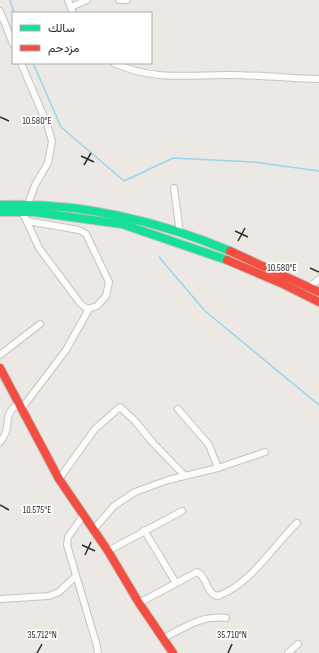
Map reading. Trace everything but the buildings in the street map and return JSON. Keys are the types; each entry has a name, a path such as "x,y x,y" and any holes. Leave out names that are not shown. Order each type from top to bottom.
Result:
{"main road":[{"path":"0,205 28,204 96,210 124,216 180,233 245,258 319,292"},
{"path":"0,212 22,212 122,224 222,258 277,281 319,302"},
{"path":"0,368 59,479 108,551 139,603 173,653"}],"street":[{"path":"68,0 72,10 87,0"},
{"path":"119,0 127,0"},
{"path":"0,11 12,41"},
{"path":"21,64 47,124 52,141 48,163 35,185 28,204"},
{"path":"117,64 135,71 159,76 229,75 319,79"},
{"path":"174,188 180,233"},
{"path":"22,212 39,248 46,259 80,303 89,309"},
{"path":"0,442 7,431 7,413 20,406 66,350 89,309 98,306 106,296 109,282 86,234 79,230 27,221"},
{"path":"309,287 319,279"},
{"path":"0,355 40,324"},
{"path":"59,479 95,429 120,407 135,421 153,443 185,476"},
{"path":"178,409 209,445 218,468"},
{"path":"93,530 124,499 148,487 218,468 265,452"},
{"path":"108,551 182,510"},
{"path":"83,516 67,540 68,554 98,646 98,653"},
{"path":"139,603 198,572 201,574 212,593 218,596 224,594 252,573 296,523"},
{"path":"144,530 176,583"},
{"path":"0,599 49,596 59,592 76,576"},
{"path":"164,638 200,619 213,617 226,618"},
{"path":"288,653 298,644"}],"waterway":[{"path":"10,0 14,12"},
{"path":"33,64 61,127 124,181 173,158 254,162 319,171"},
{"path":"159,257 205,311 319,405"}],"traffic: fast":[{"path":"0,205 59,207 117,215 174,230 230,251"},
{"path":"0,212 34,212 122,224 227,260"}],"traffic: jam":[{"path":"230,251 319,292"},
{"path":"227,260 283,284 319,302"},
{"path":"0,368 59,479 108,551 139,603 173,653"}]}
